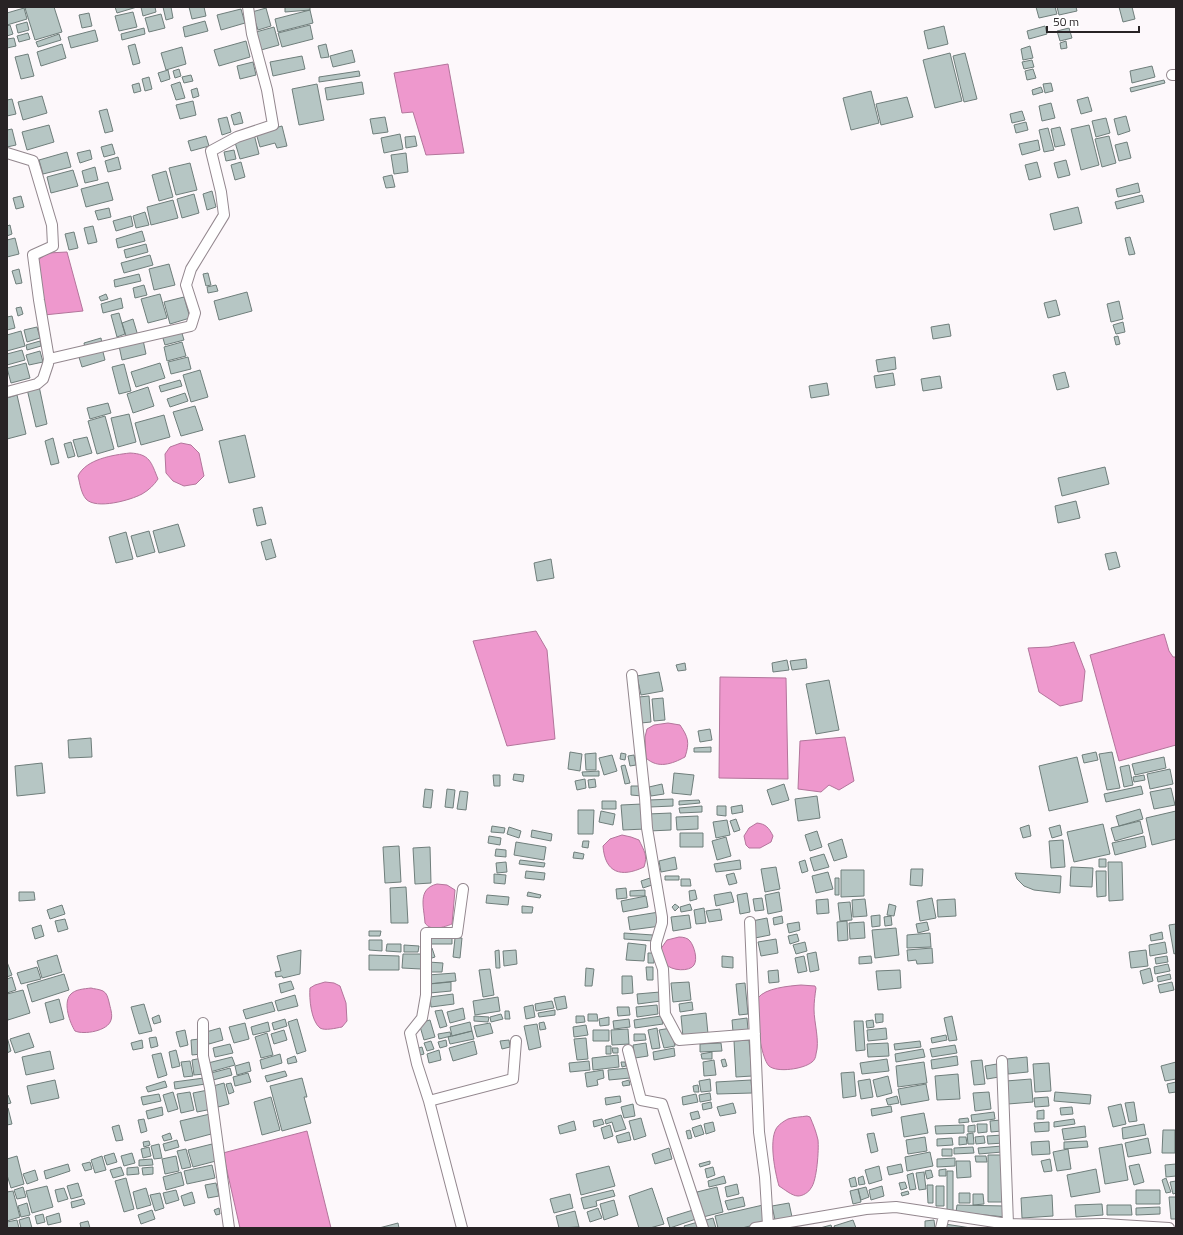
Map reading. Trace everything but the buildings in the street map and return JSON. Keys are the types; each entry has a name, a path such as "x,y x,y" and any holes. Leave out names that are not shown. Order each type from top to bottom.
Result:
{"street":[{"path":"48,359 191,326 195,313 186,284 191,269 224,215 221,192 211,151 236,137 273,125 267,90 252,34 248,7"},
{"path":"7,153 33,161 52,225 53,246 33,255 48,359 46,372 43,379 36,384 7,392"},
{"path":"632,675 646,798 647,828 662,917 656,949 663,969 666,1014 679,1040 755,1034"},
{"path":"462,1228 429,1101 417,1064 410,1033 422,1018 426,996 426,933 457,933 463,890"},
{"path":"750,922 759,1132 765,1177 768,1225"},
{"path":"203,1023 203,1056 210,1088 229,1228"},
{"path":"429,1101 513,1079 516,1041"},
{"path":"628,1050 641,1100 662,1104 703,1228"},
{"path":"1002,1061 1008,1224"},
{"path":"755,1228 768,1225 816,1223 866,1209 896,1207 1008,1224 1169,1228"},
{"path":"941,1228 944,1215"}],"shaded area":[{"path":"448,64 464,153 426,155 413,112 402,113 394,73"},
{"path":"67,252 83,311 44,315 38,260 48,253"},
{"path":"181,443 191,445 199,453 204,476 196,484 184,486 173,481 166,473 165,454 170,447"},
{"path":"130,453 142,455 149,460 158,479 149,489 137,496 114,503 97,504 84,497 78,476 82,470 93,462 101,459"},
{"path":"536,631 547,650 555,739 507,746 473,641"},
{"path":"1164,634 1169,651 1173,657 1176,657 1176,745 1119,761 1090,655"},
{"path":"1074,642 1085,671 1082,701 1060,706 1039,692 1028,648 1049,647"},
{"path":"720,677 786,678 788,779 719,778"},
{"path":"668,723 680,725 685,733 688,743 685,757 675,762 665,764 655,763 646,758 645,737 647,729 654,725"},
{"path":"845,737 854,781 839,790 829,785 821,792 798,789 800,741"},
{"path":"757,823 763,824 767,827 773,836 771,842 760,848 749,848 746,845 744,836 749,828"},
{"path":"622,835 639,840 644,850 644,867 628,872 621,872 616,871 607,862 604,855 603,846 610,839"},
{"path":"437,884 447,885 455,890 452,924 434,928 425,923 423,899 427,890 431,886"},
{"path":"679,937 689,940 696,956 694,965 685,970 668,966 660,950 667,940"},
{"path":"325,982 334,983 340,986 346,1003 347,1021 342,1027 322,1029 314,1020 310,1003 310,988"},
{"path":"801,985 815,986 816,988 814,1014 817,1049 815,1058 803,1067 784,1070 773,1068 769,1066 763,1054 756,1011 758,998 766,992 772,990"},
{"path":"91,988 101,990 106,994 112,1016 111,1020 105,1027 95,1031 84,1033 75,1031 68,1013 68,999 74,992"},
{"path":"810,1117 818,1140 817,1165 815,1179 809,1191 806,1194 796,1196 779,1186 774,1165 773,1141 776,1129 781,1123 790,1118"},
{"path":"307,1131 331,1228 240,1228 223,1153"}]}
